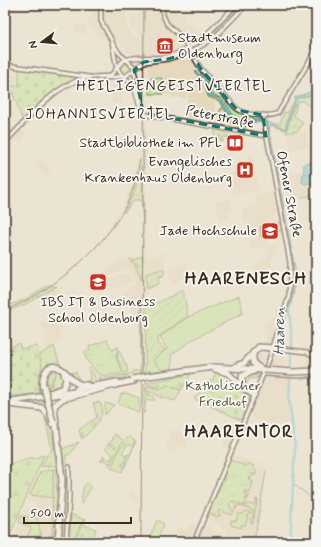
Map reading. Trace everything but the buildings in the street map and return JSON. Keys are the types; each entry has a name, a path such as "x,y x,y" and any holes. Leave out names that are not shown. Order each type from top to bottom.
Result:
{"highway":[{"path":"5,402 29,400 134,380 242,364 254,350 263,346 273,348"},
{"path":"254,350 253,361 260,370"},
{"path":"57,542 62,494 60,467 56,432 43,387 44,374 49,369 55,367 62,370 78,384 100,386"},
{"path":"214,368 316,372"},
{"path":"214,368 228,373 243,388 254,395"},
{"path":"43,387 45,376 48,371 57,369 64,374 66,380 63,388 47,394"},
{"path":"243,388 241,382 242,376 260,370"},
{"path":"5,402 47,394 115,385 134,380"},
{"path":"60,467 53,423 53,409 56,402 100,386"},
{"path":"5,402 39,407 46,412 53,423"}],"street":[{"path":"101,5 102,24 120,55 127,60 134,70 138,92"},
{"path":"162,5 166,23 183,39 199,67 237,110 242,112 263,115 274,115 278,112 316,50"},
{"path":"5,142 55,94 70,83 88,77 110,76 117,67 127,60 162,59 190,50 236,5"},
{"path":"5,65 88,77 124,77 144,62 168,60 212,40 246,5"},
{"path":"114,46 117,67 124,77 133,84 138,92"},
{"name":"Peterstraße","path":"138,92 142,113 259,136 266,136"},
{"name":"Ofener Straße","path":"194,542 273,348 289,298 291,269 263,122 263,115"},
{"path":"273,348 312,353 316,357"},
{"path":"66,542 69,498 69,467"}],"highlighted area":[{"path":"191,52 201,69 237,110 263,115 266,136 154,115 143,111 134,70 144,62 168,59"}],"shaded area":[{"path":"87,5 125,5 127,25 131,33 140,38 142,42 142,36 131,29 128,14 139,14 140,5 156,5 154,15 158,5 177,5 175,8 186,17 183,21 188,25 191,23 202,34 191,42 187,50 177,54 155,59 153,53 145,56 147,134 146,255 159,255 159,253 165,252 165,270 159,270 146,275 145,310 141,310 140,329 124,292 135,284 130,271 124,269 102,280 98,274 122,259 124,261 129,259 131,262 133,261 142,281 143,204 141,166 129,203 113,227 111,223 122,207 129,191 140,152 143,122 142,50 139,55 134,55 127,51 112,37 99,38 86,21 91,16 89,11 82,14 81,10 88,7"},
{"path":"75,23 85,25 87,35 74,32"},
{"path":"5,42 7,42 13,65 5,62"},
{"path":"192,53 198,66 194,74 204,83 208,97 215,99 216,112 207,111 206,116 202,115 200,122 184,118 192,77 186,99 175,97 175,99 172,98 172,96 163,94 165,92 165,87 162,76 148,76 148,62 174,60"},
{"path":"17,74 17,84 5,85 5,75"},
{"path":"112,82 122,82 123,103 112,103"},
{"path":"224,108 230,121 233,125 238,126 238,129 216,124 219,112"},
{"path":"21,129 26,134 23,137 23,142 21,144 19,141 14,144 10,139"},
{"path":"306,131 309,147 290,151 287,134"},
{"name":"Evangelisches Krankenhaus Oldenburg","path":"252,152 259,190 234,195 230,175"},
{"path":"41,160 52,170 45,177 35,166"},
{"path":"302,171 302,184 316,183 316,193 293,200 291,188 289,186 282,187 280,174"},
{"name":"Jade Hochschule","path":"274,191 279,216 273,217 274,221 280,220 283,234 266,237 267,245 285,242 285,244 275,246 277,255 271,257 273,266 255,272 253,268 258,265 259,259 268,257 266,247 250,249 248,240 258,238 257,231 252,232 251,228 246,229 242,208 256,205 255,194"},
{"path":"230,198 232,211 228,212 229,219 220,221 215,202"},
{"path":"188,262 187,276 173,285 167,271"},
{"path":"125,272 129,274 132,282 109,291 103,282"},
{"path":"98,278 102,285 93,291 88,285"},
{"path":"57,286 60,293 53,306 45,295"},
{"path":"275,307 283,310 280,320 271,320 279,322 271,344 264,343 267,332 263,331 264,324 276,315"},
{"path":"52,314 63,339 61,343 47,350 44,343 48,341 41,324"},
{"path":"258,352 268,356 265,363 260,361 258,363"},
{"path":"276,352 286,352 285,367 270,366"},
{"path":"305,353 316,360 316,369 302,370 302,366 305,366"},
{"path":"291,374 289,398 292,424 277,425 276,427 249,416 266,376 280,377"},
{"path":"172,429 190,437 186,448 178,445 175,453 165,448"},
{"path":"225,440 229,440 231,444 229,448 225,448 223,446 223,442"},
{"path":"236,455 261,465 263,460 265,461 263,466 268,468 256,542 197,542 206,525 225,537 227,532 207,518 232,456"},
{"path":"131,491 138,495 138,503 128,496"},
{"path":"30,495 53,498 52,535 42,540 37,518 21,516 25,508 34,508 34,502 27,502"},
{"path":"19,522 31,528 25,542 18,542 13,537"},
{"path":"189,524 197,527 192,538 187,536 184,542 171,542 177,526 187,530"}],"green space":[{"path":"241,5 243,5 210,38 209,37"},
{"path":"124,62 128,62 132,68 128,74 124,74 120,70 120,66"},
{"path":"19,68 80,76 80,78 59,89 23,121 10,86 19,86"},
{"path":"202,73 235,109 242,113 259,116 261,120 236,120 229,108 220,99 211,94 207,82 200,74"},
{"path":"197,76 205,83 210,96 220,99 231,119 238,122 251,121 251,125 246,125 244,131 238,129 238,126 230,122 224,108 219,112 223,106 219,101 208,97 204,83"},
{"path":"150,78 162,78 162,81 166,86 166,91 163,94 149,94"},
{"path":"316,93 316,102 312,108 302,101 297,102 294,116 303,122 298,131 286,133 296,99"},
{"path":"291,105 285,129 272,124 280,124 284,112 287,113"},
{"path":"215,129 224,131 229,137 223,137 223,142 219,139 221,136 218,136 218,139 214,139"},
{"path":"141,166 143,224 141,200 134,200 124,213 135,190"},
{"path":"281,223 282,230 274,232 272,236 261,237 260,227"},
{"path":"267,225 266,230 275,232 272,236 261,237 260,227"},
{"path":"143,256 142,281 133,261 131,262 129,259 134,260"},
{"path":"164,270 164,276 158,278 158,284 146,289 146,274"},
{"path":"50,284 53,287 57,286 24,305 5,312 5,307 26,299"},
{"path":"183,290 188,316 158,337 158,343 165,350 153,360 162,370 145,372 146,305 153,305"},
{"path":"239,296 243,313 192,340 172,354 172,369 162,370 153,360 167,349 160,338 161,336 188,317"},
{"path":"141,310 142,375 140,375"},
{"path":"107,340 112,350 118,347 116,358 123,372 117,357 119,350 128,369 127,372 108,376 98,374 87,361 84,352 90,350 89,346"},
{"path":"19,343 21,349 37,346 42,366 38,378 39,393 5,397 5,349"},
{"path":"54,346 60,365 72,373 75,371 79,379 84,382 90,380 89,368 94,374 96,383 82,384 59,367 45,370 42,393 39,393 38,378 42,370 39,355"},
{"path":"56,371 59,371 64,377 61,387 47,392 47,389 51,386"},
{"path":"56,371 56,374 53,377 49,388 47,389 47,375"},
{"path":"132,371 140,371 140,376 100,382 99,377 109,378 133,373"},
{"name":"Katholischer Friedhof","path":"216,373 223,374 250,398 241,420 194,399 208,380 212,381"},
{"path":"191,374 181,390 167,385 161,389 145,383"},
{"path":"249,374 259,375 258,378 249,379 245,387 253,390 252,391 243,386 242,379"},
{"path":"144,384 146,392 154,397 155,400 146,400 144,414"},
{"path":"167,385 181,390 175,401 163,397 161,398 152,392 147,392 147,386 161,389"},
{"path":"126,393 139,398 139,412 118,404 121,394"},
{"path":"43,399 44,402 29,405 9,403"},
{"path":"99,402 102,406 101,417 90,432 82,439 79,431 97,417 93,403"},
{"path":"105,403 114,405 105,415"},
{"path":"48,417 56,465 41,467 47,455 52,450 45,418"},
{"path":"115,434 123,440 109,466 110,463 103,460 101,462 101,459 104,459 103,456 110,460 113,455 105,449 109,443 114,448 116,447 110,442 114,439 112,438"},
{"path":"129,436 135,441 132,446 128,444 122,453 128,457 122,472 111,468 119,450"},
{"path":"136,441 125,467 124,467 121,464 125,463 126,455 130,454"},
{"path":"79,442 70,454 66,455 66,464 64,464 62,449"},
{"path":"44,455 8,540 6,540 5,469 11,466 12,463 32,457 33,459"},
{"path":"230,460 246,466 247,463 254,466 253,468 257,472 255,476 253,473 250,480 249,477 248,480 253,482 250,493 245,490 244,492 245,494 248,493 245,500 250,495 244,505 238,503 244,507 239,505 235,510 236,503 232,501 229,505 231,510 234,511 232,515 219,510 218,514 221,515 218,517 209,513 222,481 225,481 226,477 223,478"},
{"path":"63,468 68,471 65,542 60,542 63,497"},
{"path":"53,469 56,469 57,497 53,542 44,542 43,539 52,535"},
{"path":"53,469 53,498 30,495 40,472"},
{"path":"87,483 91,488 81,504 83,488"},
{"path":"255,499 258,500 254,516 252,514 254,511 244,507 246,504 255,505 257,501"},
{"path":"246,511 251,513 246,516 248,518 244,526 242,524 241,528 231,525 231,520 236,521 238,514 242,514"},
{"path":"71,514 83,519 74,541 69,542"},
{"path":"21,516 37,518 43,542 25,542 31,528 19,522"},
{"path":"254,516 253,523 251,523 251,517"},
{"path":"84,519 86,519 84,525 96,529 92,542 74,542"},
{"path":"157,520 164,524 157,540 148,542"}],"water":[{"path":"237,5 241,5 209,37 207,35"},
{"path":"196,71 207,82 211,94 224,101 236,120 261,120 261,122 234,123 220,99 209,96 205,83 195,73"},
{"path":"316,90 315,94 296,99 286,130 269,126 295,268 294,292 289,312 287,311 292,292 293,265 266,121 285,129 295,97"},
{"path":"316,160 316,183 304,184 302,182 304,164"}],"waterway":[{"path":"301,198 316,193"},
{"name":"Haaren","path":"289,310 292,340 289,398 295,447 290,542"},
{"path":"302,379 316,378"},
{"path":"254,542 266,471"},
{"path":"293,484 316,501"}],"railway":[{"path":"141,542 144,5"},
{"path":"5,310 42,292 78,265 94,249 121,215 130,197 140,159"}],"place":[{"name":"Stadtmuseum Oldenburg","path":"165,46"},
{"name":"Stadtbibliothek im PFL","path":"235,143"},
{"name":"Evangelisches Krankenhaus Oldenburg","path":"245,170"},
{"name":"Jade Hochschule","path":"270,231"},
{"name":"IBS IT & Business School Oldenburg","path":"98,282"}],"district":[{"name":"HEILIGENGEISTVIERTEL","path":"174,87"},
{"name":"JOHANNISVIERTEL","path":"100,115"},
{"name":"HAARENESCH","path":"246,279"},
{"name":"HAARENTOR","path":"239,432"}]}
